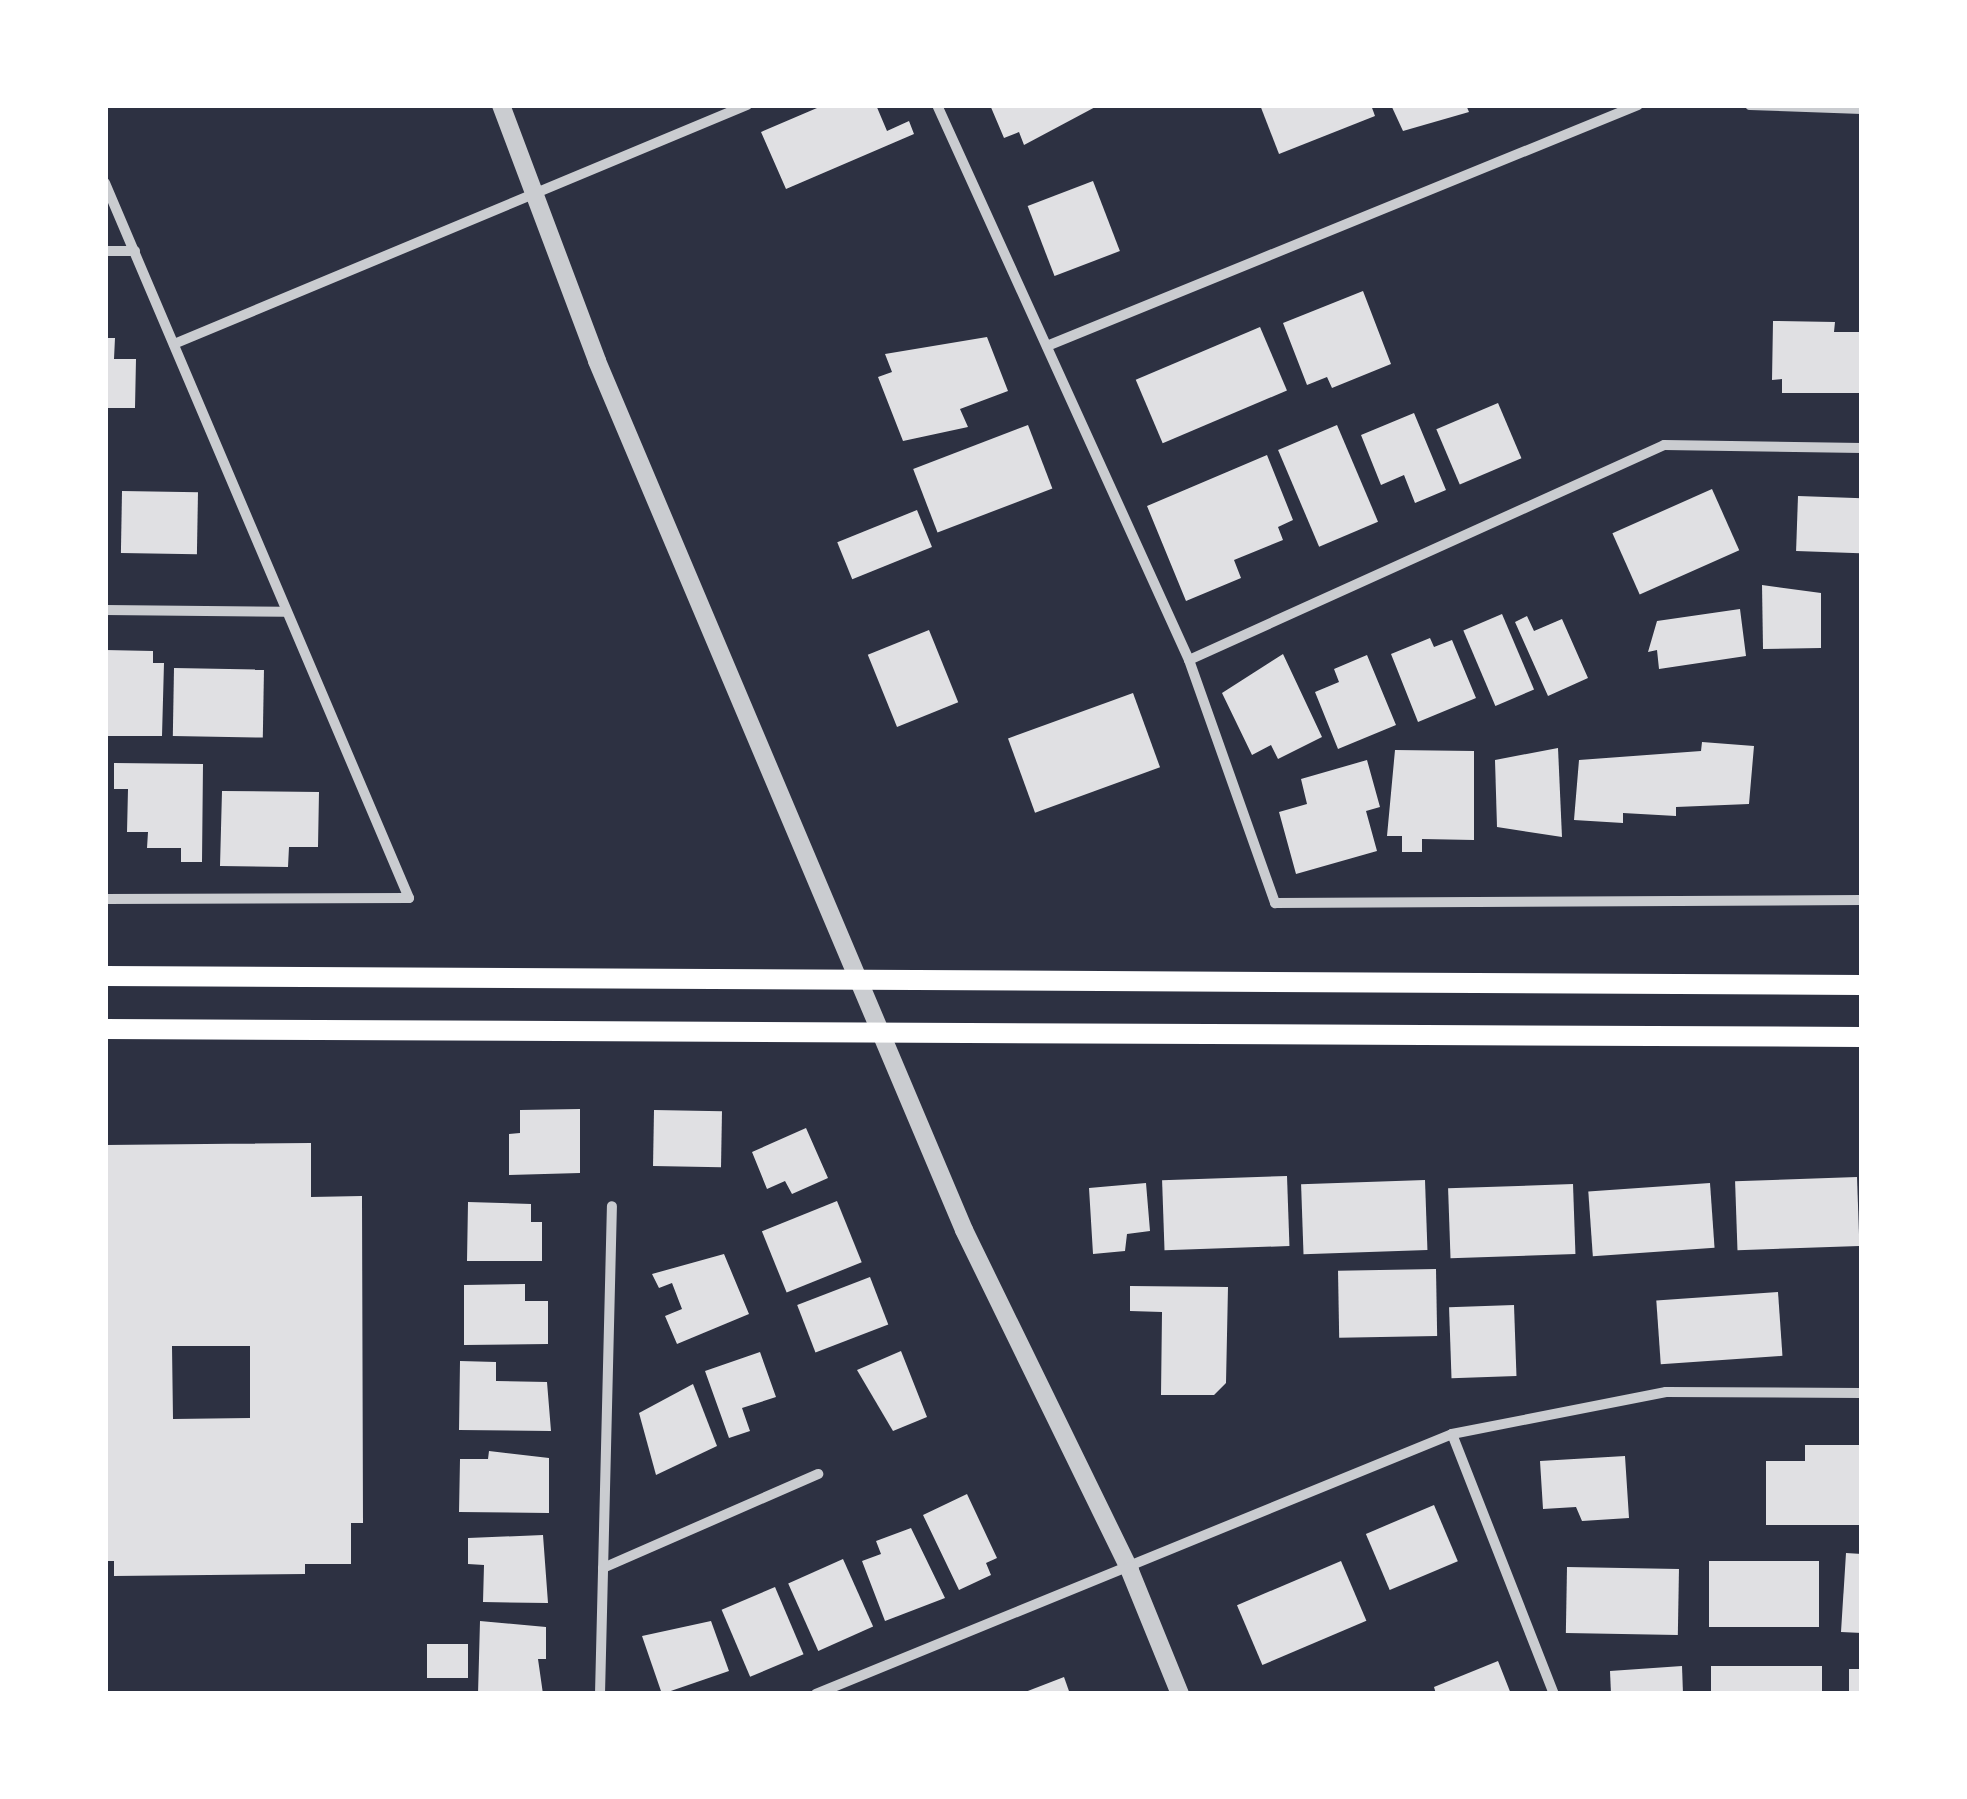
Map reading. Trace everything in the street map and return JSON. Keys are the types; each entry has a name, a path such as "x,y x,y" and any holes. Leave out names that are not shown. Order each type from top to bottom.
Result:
{"main road":[{"path":"105,976 864,983 1862,985"},
{"path":"105,1029 1862,1038"}],"street":[{"path":"501,105 534,194 964,1230 1130,1571 1180,1694"},
{"path":"174,344 747,105"},
{"path":"937,105 1189,660 1274,904 1862,900"},
{"path":"1047,346 1638,105"},
{"path":"1750,105 1862,109"},
{"path":"105,183 284,612 409,898 105,899"},
{"path":"105,251 135,251"},
{"path":"1189,660 1664,444 1862,448"},
{"path":"105,610 284,612"},
{"path":"600,1694 612,1206"},
{"path":"816,1694 1130,1571 1452,1434 1666,1392 1862,1393"},
{"path":"1452,1434 1554,1694"},
{"path":"603,1568 818,1474"}],"building":[{"path":"824,105 876,105 887,131 909,121 914,134 786,189 761,132"},
{"path":"990,105 1099,105 1024,145 1019,132 1004,138"},
{"path":"1260,105 1371,105 1375,116 1279,154"},
{"path":"1391,105 1466,105 1469,112 1403,131"},
{"path":"1093,181 1120,251 1055,276 1028,206"},
{"path":"1363,291 1391,364 1332,388 1327,377 1307,385 1283,323"},
{"path":"1773,321 1835,322 1834,332 1862,332 1862,393 1782,393 1782,379 1772,380"},
{"path":"1260,327 1287,391 1163,443 1136,380"},
{"path":"987,337 1008,391 960,409 968,427 903,441 878,377 892,372 885,354"},
{"path":"105,338 115,338 114,359 136,359 135,408 105,408"},
{"path":"1498,403 1521,458 1460,484 1436,429"},
{"path":"1414,413 1446,490 1415,503 1404,475 1381,485 1361,435"},
{"path":"1028,425 1052,488 938,533 913,469"},
{"path":"1337,425 1378,522 1319,547 1278,450"},
{"path":"1267,455 1293,520 1278,527 1283,540 1234,560 1241,578 1186,601 1147,506"},
{"path":"1712,489 1739,550 1640,595 1612,533"},
{"path":"122,491 198,492 197,554 121,553"},
{"path":"1798,496 1862,498 1860,553 1796,551"},
{"path":"917,510 932,547 852,579 837,542"},
{"path":"1762,585 1821,593 1821,648 1763,649"},
{"path":"1740,609 1746,656 1659,669 1657,650 1648,652 1657,621"},
{"path":"1502,614 1534,689 1495,706 1463,630"},
{"path":"1527,616 1534,631 1562,619 1588,678 1548,696 1515,622"},
{"path":"929,630 958,702 897,727 868,655"},
{"path":"1430,638 1434,647 1452,640 1476,698 1418,722 1391,654"},
{"path":"105,650 153,651 153,663 164,663 162,736 105,736"},
{"path":"1283,654 1322,737 1278,759 1271,745 1252,755 1222,693"},
{"path":"1367,655 1396,725 1338,749 1315,692 1339,682 1334,669"},
{"path":"174,668 264,670 263,738 173,736"},
{"path":"1133,693 1160,767 1035,813 1008,738"},
{"path":"1702,742 1754,746 1749,804 1676,807 1676,816 1623,813 1623,823 1574,820 1579,760 1701,751"},
{"path":"1558,748 1562,837 1497,827 1495,760"},
{"path":"1395,750 1474,751 1474,840 1422,839 1422,852 1402,852 1402,836 1387,836"},
{"path":"1367,760 1380,807 1366,811 1377,851 1296,874 1279,812 1307,804 1301,779"},
{"path":"114,763 203,764 202,862 181,862 181,848 147,848 148,832 127,832 128,789 114,789"},
{"path":"222,791 319,792 318,847 289,847 288,867 220,866"},
{"path":"580,1109 580,1173 509,1175 509,1134 520,1133 520,1110"},
{"path":"654,1110 722,1111 721,1167 653,1166"},
{"path":"806,1128 828,1178 792,1194 785,1181 767,1189 752,1152"},
{"path":"311,1143 311,1197 362,1196 363,1523 351,1523 351,1564 305,1564 305,1574 114,1576 114,1561 105,1561 105,1145","holes":["172,1346 250,1346 250,1418 173,1419"]},
{"path":"1287,1176 1289,1246 1165,1250 1162,1180"},
{"path":"1857,1177 1859,1246 1737,1250 1735,1181"},
{"path":"1425,1180 1427,1250 1304,1254 1301,1184"},
{"path":"1146,1183 1150,1231 1127,1234 1125,1251 1093,1254 1089,1188"},
{"path":"1710,1183 1715,1248 1593,1256 1588,1192"},
{"path":"1573,1184 1575,1254 1451,1258 1448,1188"},
{"path":"837,1201 862,1262 787,1293 762,1231"},
{"path":"468,1202 531,1204 531,1222 542,1222 542,1261 467,1261"},
{"path":"724,1254 749,1314 677,1344 665,1316 682,1309 672,1283 659,1288 652,1274"},
{"path":"1436,1269 1437,1336 1339,1338 1338,1271"},
{"path":"870,1277 888,1325 815,1353 797,1305"},
{"path":"525,1284 525,1301 548,1301 548,1344 464,1345 464,1285"},
{"path":"1130,1286 1228,1287 1226,1383 1214,1395 1161,1395 1162,1312 1130,1311"},
{"path":"1778,1292 1782,1356 1661,1364 1656,1301"},
{"path":"1514,1305 1516,1376 1452,1378 1449,1307"},
{"path":"901,1351 927,1417 893,1431 857,1370"},
{"path":"760,1352 776,1397 742,1408 750,1431 729,1438 705,1371"},
{"path":"460,1361 496,1362 496,1381 547,1382 551,1431 459,1430"},
{"path":"693,1384 717,1446 656,1475 639,1413"},
{"path":"1805,1445 1862,1445 1862,1525 1766,1525 1766,1461 1805,1461"},
{"path":"489,1451 549,1458 549,1513 459,1512 460,1459 488,1459"},
{"path":"1625,1456 1629,1518 1582,1521 1576,1507 1543,1509 1540,1461"},
{"path":"967,1494 997,1558 986,1563 991,1575 959,1590 923,1515"},
{"path":"1434,1505 1458,1561 1390,1590 1366,1534"},
{"path":"911,1528 945,1598 885,1621 862,1561 881,1554 876,1541"},
{"path":"543,1535 548,1603 483,1602 484,1565 468,1564 468,1538"},
{"path":"1846,1553 1862,1554 1862,1633 1841,1632"},
{"path":"843,1559 873,1627 818,1651 788,1583"},
{"path":"1341,1561 1366,1621 1262,1665 1237,1605"},
{"path":"1709,1561 1819,1561 1819,1627 1709,1627"},
{"path":"1567,1567 1679,1569 1678,1635 1566,1633"},
{"path":"775,1587 804,1654 750,1677 722,1610"},
{"path":"480,1621 546,1627 546,1659 538,1659 543,1694 478,1694"},
{"path":"711,1621 729,1671 662,1694 642,1636"},
{"path":"427,1644 468,1644 468,1678 427,1678"},
{"path":"1498,1661 1511,1694 1436,1694 1434,1687"},
{"path":"1682,1666 1683,1694 1611,1694 1610,1671"},
{"path":"1711,1666 1822,1666 1822,1694 1711,1694"},
{"path":"1849,1669 1862,1669 1862,1694 1849,1694"},
{"path":"1064,1677 1070,1694 1020,1694"}]}
